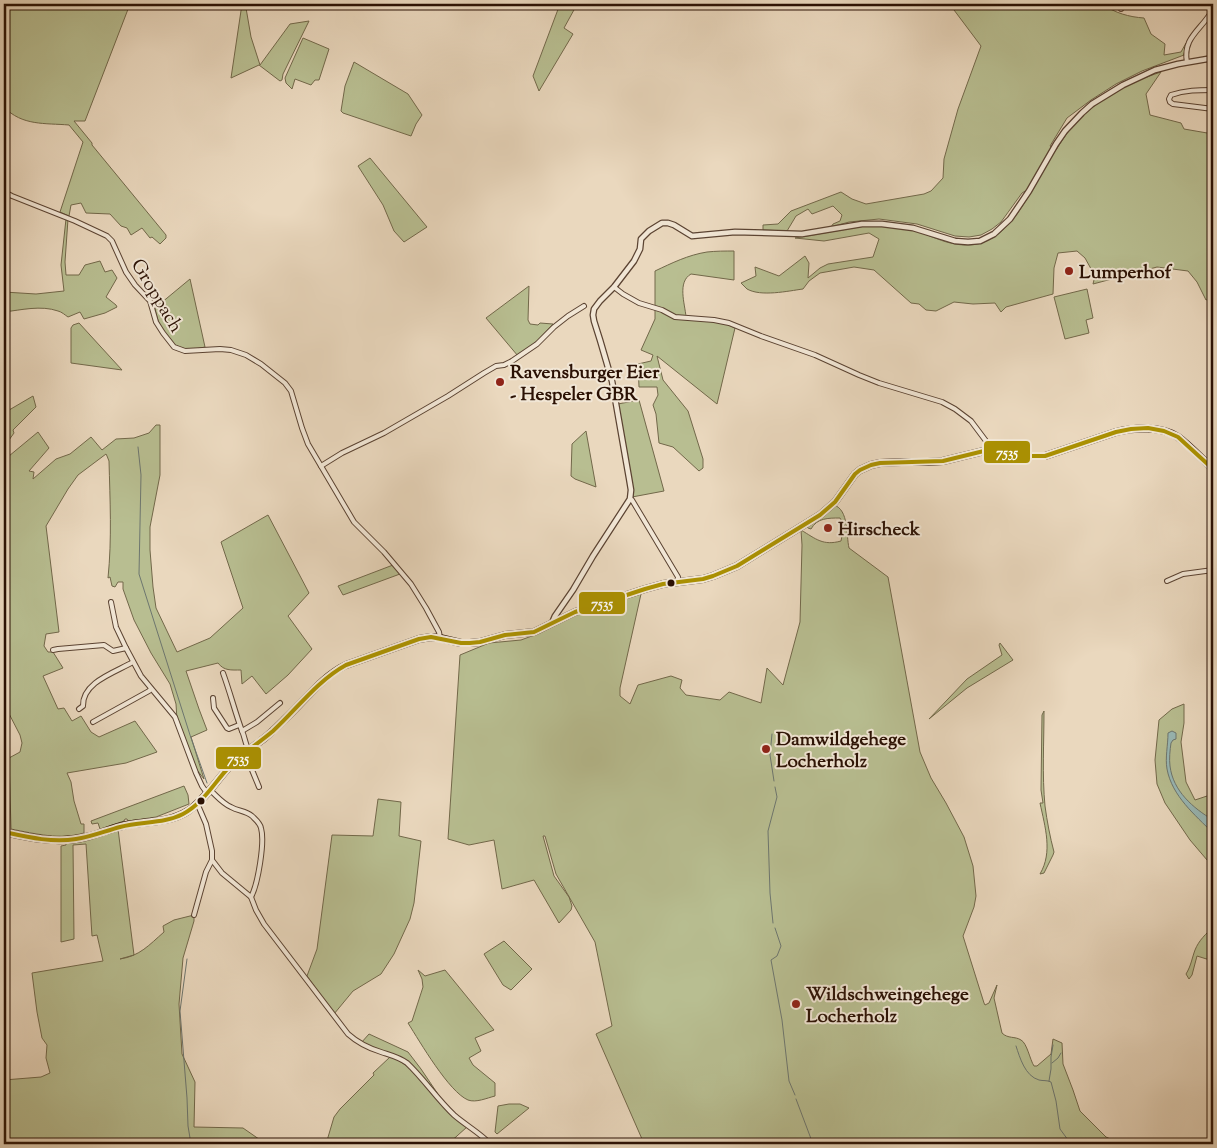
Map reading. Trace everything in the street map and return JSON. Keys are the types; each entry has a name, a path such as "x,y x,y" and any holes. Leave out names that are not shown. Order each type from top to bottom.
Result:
{"main road":[{"path":"4,832 32,838 64,841 87,837 124,826 172,818 190,810 234,762 268,736 321,682 346,665 419,639 431,637 460,643 480,642 498,637 534,632 586,608 663,584 703,579 724,572 810,522 831,506 855,474 880,463 943,461 992,449 1029,456 1045,456 1116,432 1134,429 1158,430 1177,437 1213,469"}],"street":[{"path":"1187,62 1185,54 1189,41 1213,9"},
{"path":"552,623 630,498 629,478 612,381 593,315 594,310 638,255 641,239 649,230 662,223 668,223 692,236 736,232 802,234 862,224 876,224 913,228 949,240 962,242 986,239 1002,228 1016,211 1065,131 1092,104 1123,84 1155,70 1213,58"},
{"path":"1213,90 1181,92 1171,95 1169,99 1173,104 1213,109"},
{"name":"Groppach","path":"4,192 107,236 112,241 126,272 150,301 156,322 174,347 185,351 231,350 246,355 261,364 285,383 291,390 308,444 321,466"},
{"path":"614,287 639,303 662,310 675,317 729,323 815,355 865,378 942,402 971,421 992,449"},
{"path":"440,638 439,632 411,584 384,552 354,522 321,466 342,453 384,433 496,366 512,362 537,344 568,316 584,306"},
{"path":"630,498 678,577 678,581"},
{"path":"1167,581 1183,574 1213,570"},
{"path":"111,602 116,627 126,648 151,689 175,717 202,786 230,807 250,815 261,826 261,856 251,897"},
{"path":"53,650 104,645 113,651 126,648"},
{"path":"79,709 83,706 84,698 96,682 133,662"},
{"path":"223,673 249,750"},
{"path":"93,722 151,689"},
{"path":"214,698 214,708 226,727 239,725"},
{"path":"242,731 280,704"},
{"path":"243,755 252,770 259,788"},
{"path":"194,915 206,872 212,860 206,824 197,803"},
{"path":"212,860 222,873 251,897 264,924 348,1034 366,1047 402,1059 445,1106 490,1144"}],"green space":[{"path":"4,4 130,4 85,121 74,121 166,235 166,238 160,244 152,237 150,238 142,228 131,235 127,228 121,226 110,214 86,213 81,203 71,205 69,216 60,212 83,142 69,125 26,121 18,118 4,107"},
{"path":"242,4 246,8 251,37 260,65 290,24 309,21 283,74 282,80 280,81 259,65 231,78"},
{"path":"560,4 566,4 575,8 564,28 573,34 539,91 533,76"},
{"path":"955,4 1102,4 1122,14 1144,18 1151,34 1165,44 1164,55 1181,52 1186,43 1184,55 1142,71 1116,84 1067,118 1050,146 1056,150 1081,117 1102,101 1136,81 1161,72 1146,94 1150,115 1181,123 1184,129 1213,134 1213,297 1206,300 1197,282 1188,271 1157,267 1093,284 1095,276 1085,258 1077,251 1058,253 1054,268 1053,294 1006,307 1001,312 995,303 973,304 954,302 936,311 926,310 919,304 911,303 874,270 854,267 820,273 809,281 803,289 790,291 760,293 747,289 741,283 756,276 755,267 779,276 805,256 809,263 808,278 828,264 873,257 879,239 869,233 824,241 795,238 865,226 879,226 913,230 955,244 975,245 983,243 998,234 1017,214 1035,185 1022,193 1001,222 981,235 969,237 955,236 917,224 879,219 849,222 831,227 840,221 842,215 833,206 812,214 808,209 796,216 787,231 763,230 763,225 778,224 791,211 841,192 852,199 866,204 924,194 931,191 943,178 944,159 958,109 981,46 954,10"},
{"path":"303,38 329,49 319,80 315,80 311,85 295,79 292,89 286,83 285,78"},
{"path":"354,62 408,94 422,115 411,136 341,111 345,86"},
{"path":"370,158 427,227 404,242 394,231 383,205 358,166"},
{"path":"66,219 68,219 66,275 79,275 85,265 100,261 105,272 112,270 117,278 106,297 117,307 105,313 84,319 80,312 68,317 59,311 45,308 4,312 4,292 36,294 64,291 61,265"},
{"path":"734,251 734,280 691,274 684,282 683,294 686,317 676,316 655,307 655,271 700,253"},
{"path":"190,279 205,347 192,349 181,348 175,345 165,335 161,329 155,308"},
{"path":"529,286 528,320 530,324 553,324 537,341 518,356 486,318"},
{"path":"1087,289 1093,318 1086,320 1089,333 1065,339 1054,297"},
{"path":"655,309 674,318 714,321 735,328 717,404 657,356 663,380 688,411 703,459 703,468 699,471 673,447 659,443 656,414 653,405 658,395 657,387 639,387 638,364 651,361 653,355 641,350 655,319"},
{"path":"79,323 122,370 71,363 71,328"},
{"path":"33,396 36,407 13,430 14,433 4,447 4,413"},
{"path":"639,400 664,491 632,497 618,404"},
{"path":"156,425 160,425 160,475 150,527 153,587 156,608 177,652 210,638 243,608 221,542 268,515 309,593 288,616 312,649 288,675 266,694 252,676 242,684 241,670 225,669 218,663 186,671 207,730 191,737 204,779 197,770 177,720 176,704 170,684 134,620 123,589 123,582 118,582 115,587 112,586 110,577 108,578 110,505 109,461 106,454 78,475 46,526 59,632 46,634 44,646 48,652 53,652 63,668 43,676 58,709 64,708 72,721 81,716 91,732 99,737 135,721 157,752 126,763 67,773 81,824 84,824 84,833 57,836 11,829 9,758 20,752 22,743 20,735 4,704 4,451 9,456 38,432 49,448 29,471 34,472 33,479 56,459 70,454 91,437 102,450 116,439 134,438 149,433"},
{"path":"586,431 596,487 571,476 572,444"},
{"path":"834,505 839,508 845,517 849,548 888,577 920,752 931,778 964,837 973,866 976,896 963,936 984,1003 985,1005 989,1003 997,985 994,998 1002,1033 1023,1042 1034,1066 1037,1066 1051,1054 1053,1039 1062,1043 1063,1064 1080,1111 1106,1137 1121,1144 643,1144 596,1034 612,1026 595,942 556,874 545,836 543,836 554,876 569,897 572,906 571,910 559,923 534,880 502,889 494,840 469,845 448,839 460,655 489,643 521,640 540,633 579,613 641,594 620,688 620,696 630,704 638,685 671,676 682,680 680,688 686,695 720,700 729,692 761,703 767,668 783,685 800,622 801,530 824,542 841,541 844,525 840,518 823,519 813,525 811,529 807,527"},
{"path":"393,565 400,574 343,595 338,586"},
{"path":"1000,643 1013,660 967,688 929,719 967,679 1002,655"},
{"path":"1184,704 1181,742 1186,782 1195,800 1213,794 1213,867 1190,840 1165,803 1157,784 1155,760 1159,720 1172,709"},
{"path":"1044,711 1044,794 1054,852 1044,873 1040,874 1044,866 1047,848 1046,830 1040,803 1043,803 1041,790 1042,715"},
{"path":"184,786 189,804 156,817 128,821 125,819 100,829 98,823 92,824 91,821"},
{"path":"378,799 401,802 399,836 421,841 414,903 410,919 394,954 381,974 353,991 334,1014 307,976 317,949 332,835 373,836"},
{"path":"118,829 134,955 164,932 163,926 174,920 194,915 183,958 179,1004 182,1054 195,1082 194,1127 243,1128 266,1144 4,1144 4,1080 41,1077 50,1073 46,1058 47,1045 42,1038 32,973 103,961 97,935 92,936 86,844 73,845 74,939 61,942 61,846"},
{"path":"1213,927 1213,961 1197,956 1192,975 1189,979 1186,974 1197,946"},
{"path":"504,941 532,969 511,990 503,985 484,954"},
{"path":"418,970 425,976 445,970 494,1030 475,1038 481,1051 469,1058 473,1065 495,1083 495,1096 474,1101 460,1095 435,1066 408,1023 412,1021 423,987"},
{"path":"369,1034 408,1052 444,1103 413,1067 361,1043"},
{"path":"390,1057 408,1067 417,1075 458,1120 467,1127 448,1144 326,1144 334,1117 374,1075 373,1073"},
{"path":"520,1104 529,1108 497,1134 495,1132 498,1106"}],"water":[{"path":"1172,731 1176,733 1176,739 1171,743 1170,754 1172,775 1175,783 1191,804 1213,820 1213,833 1185,804 1170,779 1166,756 1168,733"}],"waterway":[{"path":"138,447 141,475 139,574 207,783"},
{"path":"772,734 770,755 774,781"},
{"path":"773,923 768,831 777,797 775,787"},
{"path":"775,928 781,946 777,956 771,960 782,1020 789,1081 795,1095"},
{"path":"187,959 180,1011 188,1126 191,1144"},
{"path":"1049,1081 1053,1045"},
{"path":"1016,1046 1019,1056 1030,1075 1039,1080 1051,1082 1060,1129 1071,1144"},
{"path":"1052,1063 1061,1053"},
{"path":"796,1099 813,1144"}],"transit line":[{"name":"7535","path":"4,832 40,839 67,840 87,837 128,825 176,817 197,804 236,760 273,731 326,679 346,665 419,639 431,637 470,643 505,635 534,632 575,612 645,589 663,584 713,576 737,566 820,515 835,502 855,474 871,465 943,461 992,449 1029,456 1045,456 1116,432 1148,428 1164,431 1178,437 1213,469"}],"place":[{"name":"Lumperhof","path":"1069,271"},
{"name":"Ravensburger Eier - Hespeler GBR","path":"500,382"},
{"name":"Hirscheck","path":"828,528"},
{"name":"Damwildgehege Locherholz","path":"766,749"},
{"name":"Wildschweingehege Locherholz","path":"796,1004"}]}
